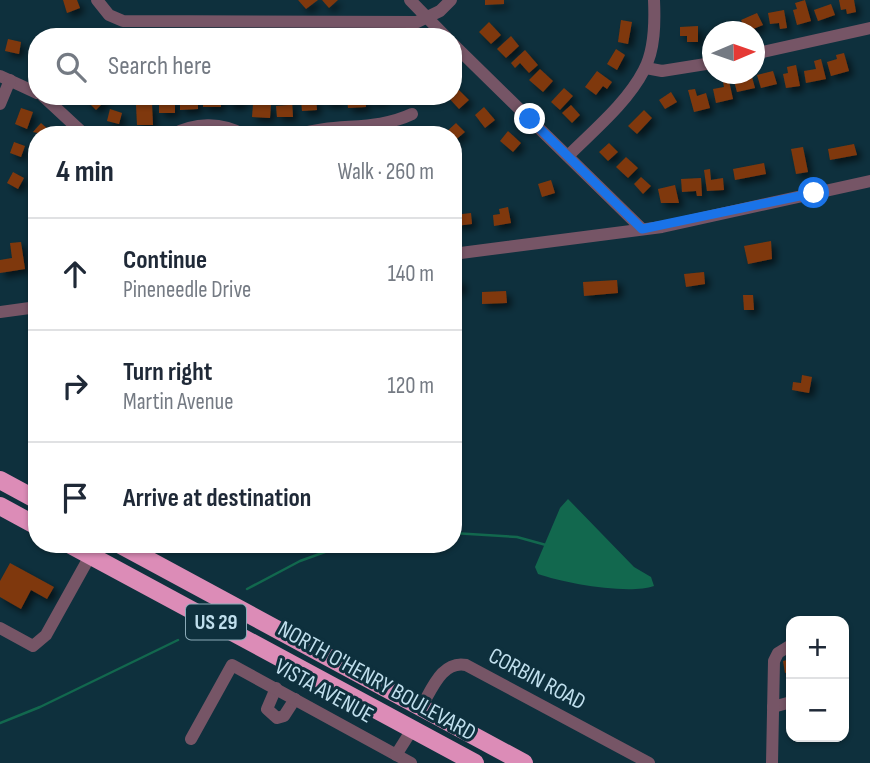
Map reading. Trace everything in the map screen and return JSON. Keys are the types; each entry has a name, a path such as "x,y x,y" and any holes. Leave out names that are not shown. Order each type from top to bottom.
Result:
{"highway":[{"path":"0,480 28,495"},
{"path":"0,506 28,521"},
{"name":"NORTH O'HENRY BOULEVARD","path":"85,553 475,763"},
{"path":"90,556 110,553 212,596"},
{"name":"NORTH O'HENRY BOULEVARD","path":"137,553 420,709 524,763"},
{"path":"278,655 356,687 402,711 420,709"}],"street":[{"path":"97,0 109,15 122,21 417,22 440,11 451,0"},
{"path":"410,0 437,28"},
{"path":"568,156 630,91 646,68 653,41 654,0"},
{"path":"765,52 870,28"},
{"path":"462,53 642,229"},
{"path":"646,68 662,71 702,65"},
{"path":"0,104 5,78 28,89"},
{"path":"53,105 75,126"},
{"path":"354,126 390,124 412,114"},
{"path":"462,253 642,229 870,181"},
{"path":"0,312 28,308"},
{"path":"0,628 33,646 46,635 90,556"},
{"path":"772,763 774,661 778,653 786,648"},
{"name":"CORBIN ROAD","path":"420,709 444,670 455,664 466,665 649,763"},
{"name":"VISTA AVENUE","path":"191,739 232,666 411,763"},
{"path":"276,688 267,709 277,718 284,716 295,699"},
{"path":"773,707 786,703"},
{"path":"396,755 412,728"}],"shaded area":[{"path":"568,499 634,567 651,577 654,586 613,589 538,574 535,567 560,508"}],"building":[{"path":"63,0 77,0 80,8 67,13"},
{"path":"298,0 318,0 306,9"},
{"path":"322,0 338,0 329,8"},
{"path":"485,0 504,0 504,4 485,5"},
{"path":"805,0 811,21 797,25 793,10 797,9 795,3"},
{"path":"839,0 854,0 856,12 847,14 846,9 841,10"},
{"path":"831,4 835,15 818,21 814,10"},
{"path":"784,10 787,28 780,29 779,23 770,24 768,13"},
{"path":"757,13 761,21 741,21"},
{"path":"621,20 632,22 628,44 618,42"},
{"path":"489,22 501,35 491,44 479,32"},
{"path":"698,26 698,42 687,42 687,36 680,36 680,27"},
{"path":"511,36 519,46 506,58 497,49"},
{"path":"8,39 21,42 19,54 5,51"},
{"path":"616,49 625,55 617,70 607,64"},
{"path":"525,50 538,65 529,73 520,63 515,68 511,63"},
{"path":"844,53 849,71 831,76 827,62"},
{"path":"821,59 826,79 806,83 804,71 816,69 814,61"},
{"path":"796,65 800,86 786,88 783,74 788,73 787,67"},
{"path":"540,69 553,81 543,92 529,80"},
{"path":"597,71 612,82 607,89 603,86 596,95 585,87"},
{"path":"773,71 777,84 761,88 760,84 765,84 765,73"},
{"path":"723,84 730,84 733,99 716,103 713,89 724,87"},
{"path":"735,84 754,84 755,88 737,92"},
{"path":"564,88 573,96 560,110 551,102"},
{"path":"695,89 697,96 706,93 710,108 694,112 688,90"},
{"path":"671,92 677,102 665,109 659,100"},
{"path":"462,93 469,100 459,109 455,105 462,105"},
{"path":"136,105 152,105 153,125 137,125"},
{"path":"159,105 175,105 175,113 159,113"},
{"path":"180,105 198,105 198,109 180,110"},
{"path":"203,105 221,105 221,107"},
{"path":"253,105 271,105 270,118 252,117"},
{"path":"292,105 293,117 277,117 276,106"},
{"path":"302,105 317,105 317,110 302,111"},
{"path":"348,105 366,105 366,107 348,108"},
{"path":"571,105 580,115 572,123 562,113"},
{"path":"484,107 495,120 485,128 475,115"},
{"path":"21,108 33,112 27,129 15,124"},
{"path":"110,109 122,113 119,124 107,121"},
{"path":"644,110 652,118 637,134 628,126"},
{"path":"508,131 521,143 513,152 500,141"},
{"path":"14,142 25,146 21,157 10,153"},
{"path":"609,143 618,152 608,161 599,152"},
{"path":"854,144 857,155 830,160 828,149"},
{"path":"803,147 808,172 796,174 791,149"},
{"path":"626,157 638,168 628,178 616,167"},
{"path":"764,163 766,174 735,180 733,169"},
{"path":"710,169 711,180 723,178 724,190 707,191 704,170"},
{"path":"13,172 24,178 18,189 7,183"},
{"path":"641,177 651,186 643,194 634,184"},
{"path":"701,178 702,196 697,196 696,191 682,192 681,179"},
{"path":"551,180 555,193 542,197 538,184"},
{"path":"675,185 679,203 661,203 658,189"},
{"path":"508,207 511,223 494,226 493,215 500,214 499,209"},
{"path":"471,213 472,224 462,225 462,214"},
{"path":"771,241 772,259 748,264 744,246"},
{"path":"21,242 25,269 0,273 0,260 12,258 10,243"},
{"path":"704,272 705,284 686,287 684,274"},
{"path":"617,280 618,293 584,296 583,282"},
{"path":"506,291 507,303 482,304 482,292"},
{"path":"743,295 753,295 754,310 744,310"},
{"path":"802,375 812,377 809,393 792,390 793,382 801,383"},
{"path":"10,563 54,587 47,599 31,590 21,609 0,597 0,581"}],"waterway":[{"path":"462,534 517,537 546,545"},
{"path":"247,589 300,561 322,553"},
{"path":"0,723 40,707 178,640"}],"route":[{"path":"530,119 642,229 662,227 814,193"}]}
